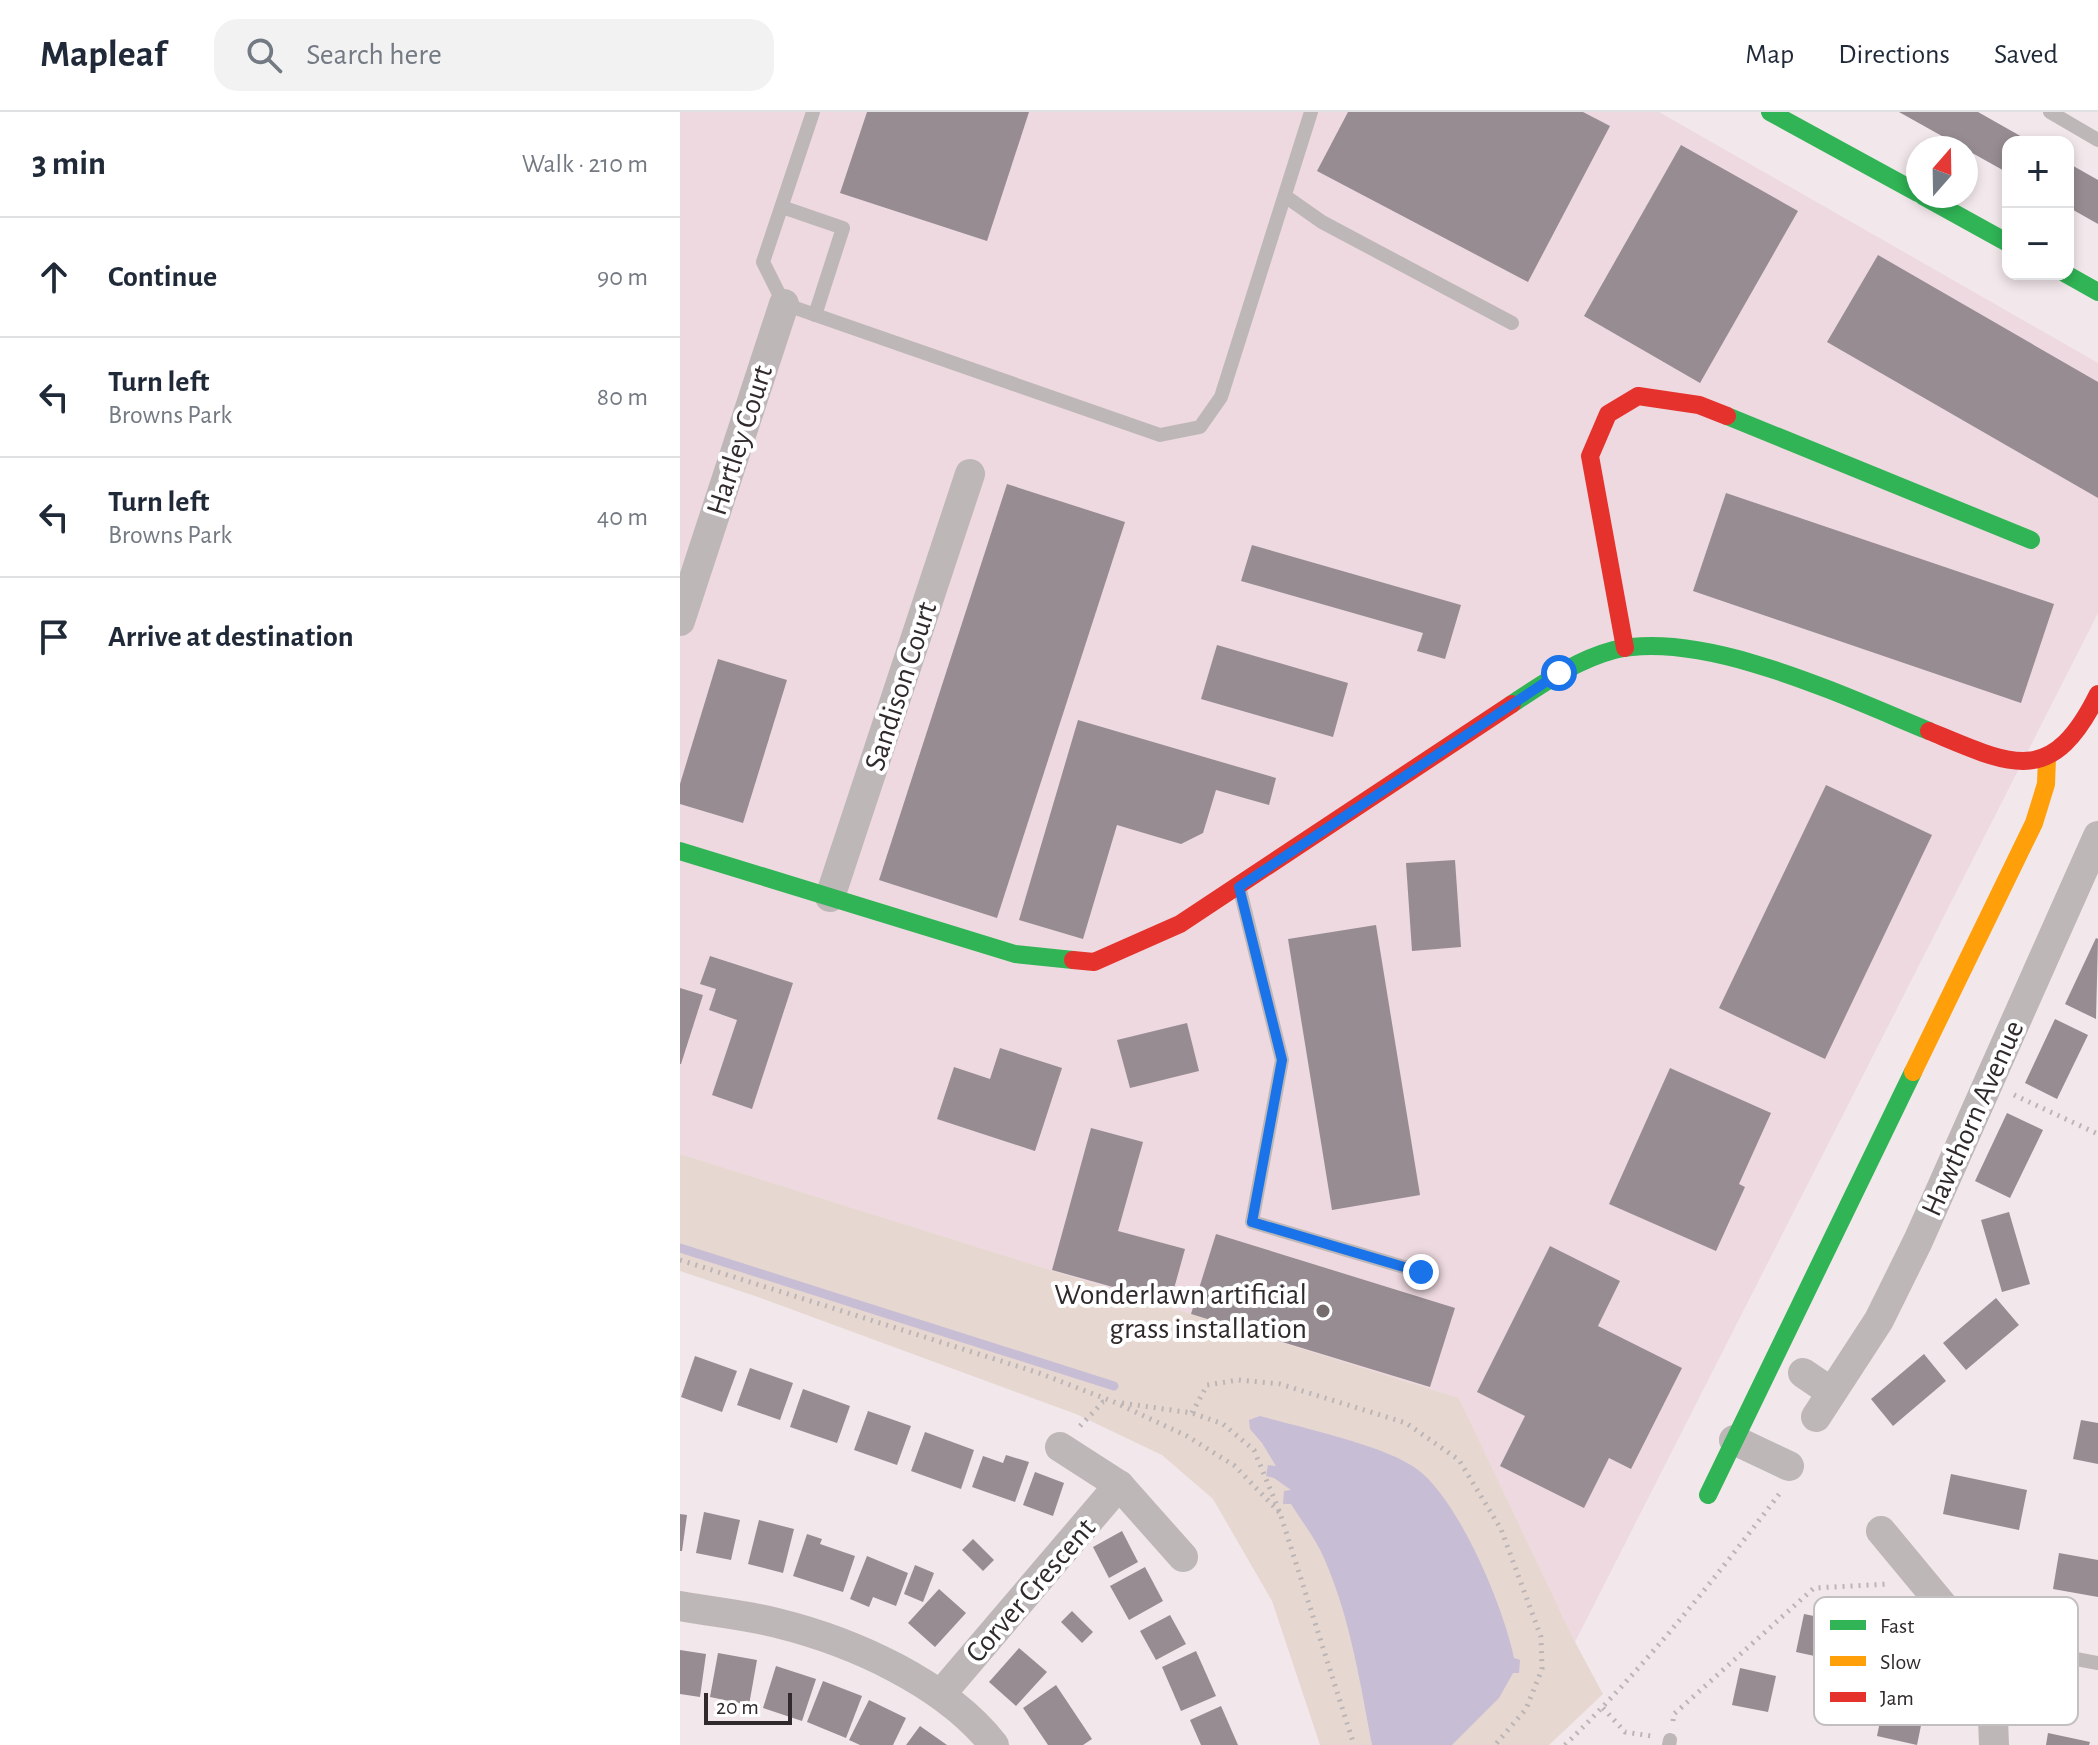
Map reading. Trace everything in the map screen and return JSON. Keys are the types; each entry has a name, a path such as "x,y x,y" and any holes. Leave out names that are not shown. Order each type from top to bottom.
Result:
{"street":[{"path":"1790,117 1906,187"},
{"path":"1944,208 2002,240"},
{"path":"2074,278 2098,292"},
{"name":"Hartley Court","path":"680,621 784,304"},
{"path":"1625,648 1590,456 1608,414 1638,396 1699,405 2031,540"},
{"name":"Sandison Court","path":"830,897 970,474"},
{"path":"680,851 1015,954 1094,962 1180,924 1559,673 1585,660 1625,648 1658,647 1704,653 1779,674 1861,703 1986,755 2017,762 2047,758 2074,736 2098,694"},
{"path":"1708,1495 2034,823 2046,784 2047,758"},
{"name":"Hawthorn Avenue","path":"1803,1373 1824,1405 1879,1320 1918,1241 2098,836"},
{"path":"1734,1440 1788,1474"},
{"name":"Corver Crescent","path":"1060,1447 1119,1485 1183,1557"},
{"name":"Corver Crescent","path":"941,1694 1119,1485"},
{"path":"1881,1531 1934,1597"},
{"path":"680,1606 778,1623 906,1672 941,1694 979,1725 994,1745"},
{"path":"1993,1725 1994,1745"}],"lane":[{"path":"813,112 763,262 784,304 1160,435 1200,427 1221,397 1311,112"},
{"path":"2050,112 2098,140"},
{"path":"1285,196 1322,222 1512,323"},
{"path":"782,207 843,228 815,315"},
{"path":"1239,887 1282,1060 1252,1222 1421,1272"},
{"path":"2078,1659 2098,1663"}],"path":[{"path":"1988,1082 2098,1134"},
{"path":"680,1260 1039,1373 1114,1402 1187,1436 1235,1466 1280,1513"},
{"path":"1192,1413 1207,1385 1238,1380 1280,1384 1406,1423 1459,1460 1501,1529 1541,1637 1542,1669 1526,1709 1495,1745"},
{"path":"1060,1447 1103,1402 1114,1402 1192,1413 1223,1424 1254,1450 1280,1513 1354,1745"},
{"path":"1565,1745 1603,1708 1707,1588 1788,1474"},
{"path":"1603,1708 1625,1732 1669,1742 1674,1714 1814,1588 1922,1583"}],"shaded area":[{"path":"680,112 1659,112 2098,363 2098,613 1575,1642 1459,1398 680,1154"},
{"path":"680,1154 1459,1398 1575,1642 1603,1694 1549,1745 1320,1745 1272,1601 1213,1499 1162,1455 1076,1414 680,1271"},
{"path":"1260,1416 1364,1445 1403,1460 1433,1484 1464,1529 1501,1612 1514,1658 1520,1660 1519,1673 1513,1673 1499,1698 1452,1745 1372,1745 1341,1603 1321,1551 1291,1504 1283,1504 1284,1491 1291,1490 1266,1476 1268,1465 1276,1466 1250,1429 1249,1420"}],"building":[{"path":"867,112 1029,112 987,241 840,193"},
{"path":"1348,112 1583,112 1610,126 1528,282 1317,171"},
{"path":"1899,112 1978,112 2020,136 2002,136 2002,170 1978,156 1978,136 1942,136"},
{"path":"1681,145 1798,211 1700,383 1584,316"},
{"path":"2074,166 2098,180 2098,224 2074,210"},
{"path":"1878,255 2098,382 2098,498 1827,342"},
{"path":"1007,484 1125,522 997,918 879,880"},
{"path":"1726,493 2054,604 2021,703 1693,591"},
{"path":"1252,545 1461,605 1445,659 1417,651 1423,633 1241,581"},
{"path":"1217,645 1348,683 1333,737 1201,699"},
{"path":"718,659 787,680 743,823 680,804 680,784"},
{"path":"1078,720 1276,778 1269,805 1216,790 1203,833 1181,844 1117,825 1083,939 1019,920"},
{"path":"1826,785 1932,835 1825,1059 1719,1008"},
{"path":"1455,860 1461,947 1412,951 1406,863"},
{"path":"1376,925 1420,1195 1332,1210 1288,939"},
{"path":"2098,939 2096,1019 2065,1004"},
{"path":"710,956 793,983 752,1109 712,1095 737,1020 709,1010 716,989 700,984"},
{"path":"680,988 703,995 681,1064 680,1064"},
{"path":"2055,1019 2088,1035 2057,1099 2025,1083"},
{"path":"1187,1023 1199,1071 1130,1088 1117,1040"},
{"path":"1000,1048 1062,1068 1035,1151 937,1119 954,1067 990,1079"},
{"path":"1670,1068 1771,1113 1739,1184 1745,1187 1716,1251 1609,1204"},
{"path":"2007,1113 2043,1130 2010,1198 1975,1181"},
{"path":"1091,1128 1143,1142 1118,1231 1185,1249 1170,1303 1052,1270"},
{"path":"2009,1212 2030,1284 2002,1292 1981,1220"},
{"name":"Wonderlawn artificial grass installation","path":"1216,1234 1455,1308 1430,1387 1191,1314"},
{"path":"1550,1246 1620,1281 1598,1326 1682,1368 1631,1469 1609,1458 1584,1508 1500,1466 1525,1416 1477,1392"},
{"path":"1996,1298 2019,1325 1966,1370 1943,1343"},
{"path":"1924,1354 1946,1381 1893,1426 1871,1399"},
{"path":"695,1356 737,1371 722,1412 681,1397"},
{"path":"750,1368 793,1383 780,1420 737,1405"},
{"path":"803,1389 850,1406 837,1443 790,1427"},
{"path":"868,1411 911,1426 897,1465 854,1450"},
{"path":"2081,1420 2098,1423 2098,1464 2073,1459"},
{"path":"925,1432 974,1450 961,1489 911,1471"},
{"path":"1006,1455 1029,1462 1015,1502 972,1487 983,1456 1003,1463"},
{"path":"1035,1472 1064,1483 1053,1516 1023,1505"},
{"path":"1951,1474 2027,1490 2019,1530 1943,1514"},
{"path":"704,1512 740,1520 731,1560 696,1553"},
{"path":"680,1514 687,1515 682,1551 680,1551"},
{"path":"759,1520 794,1529 783,1573 748,1564"},
{"path":"1122,1531 1138,1562 1109,1578 1093,1547"},
{"path":"807,1534 822,1539 820,1544 855,1556 843,1592 793,1576"},
{"path":"973,1539 994,1560 983,1571 962,1550"},
{"path":"2059,1553 2098,1560 2098,1597 2053,1589"},
{"path":"867,1556 908,1573 896,1606 873,1597 869,1607 850,1599"},
{"path":"915,1565 934,1573 923,1602 904,1594"},
{"path":"1145,1567 1163,1601 1129,1620 1110,1586"},
{"path":"939,1589 966,1613 935,1647 908,1623"},
{"path":"1072,1611 1093,1632 1082,1643 1061,1622"},
{"path":"1804,1614 1814,1616 1814,1656 1796,1652"},
{"path":"1170,1615 1186,1644 1156,1660 1140,1631"},
{"path":"1019,1648 1047,1672 1016,1706 989,1682"},
{"path":"680,1650 706,1654 700,1697 680,1694"},
{"path":"1196,1651 1216,1696 1181,1711 1162,1667"},
{"path":"718,1653 757,1660 749,1705 710,1697"},
{"path":"776,1666 816,1679 802,1721 763,1708"},
{"path":"1740,1668 1776,1676 1768,1712 1732,1705"},
{"path":"823,1681 862,1696 846,1738 807,1722"},
{"path":"1056,1685 1092,1739 1083,1745 1048,1745 1023,1708"},
{"path":"869,1700 906,1718 893,1745 860,1745 849,1740"},
{"path":"1221,1706 1238,1745 1201,1745 1190,1720"},
{"path":"1879,1725 1921,1725 1917,1745 1877,1736"},
{"path":"920,1726 947,1745 906,1745"},
{"path":"2048,1733 2090,1742 2089,1745 2046,1745"}],"waterway":[{"path":"680,1248 1114,1386"}],"traffic: fast":[{"path":"1770,112 1906,186"},
{"path":"1945,208 2002,240"},
{"path":"2074,278 2098,292"},
{"path":"1727,416 2031,540"},
{"path":"1512,704 1587,660 1614,650 1650,646 1690,649 1774,670 1929,731"},
{"path":"680,851 1015,954 1073,960"},
{"path":"1708,1495 1913,1072"}],"traffic: slow":[{"path":"1913,1072 2034,823 2046,784 2047,758"}],"traffic: jam":[{"path":"1625,648 1590,456 1608,414 1638,396 1699,405 1727,416"},
{"path":"1929,731 1983,753 2027,761 2045,756 2063,745 2081,724 2098,694"},
{"path":"1073,960 1094,962 1180,924 1512,704"}],"place":[{"name":"Wonderlawn artificial grass installation","path":"1323,1311"}],"route":[{"path":"1421,1272 1252,1222 1282,1060 1239,887 1559,673"}]}
